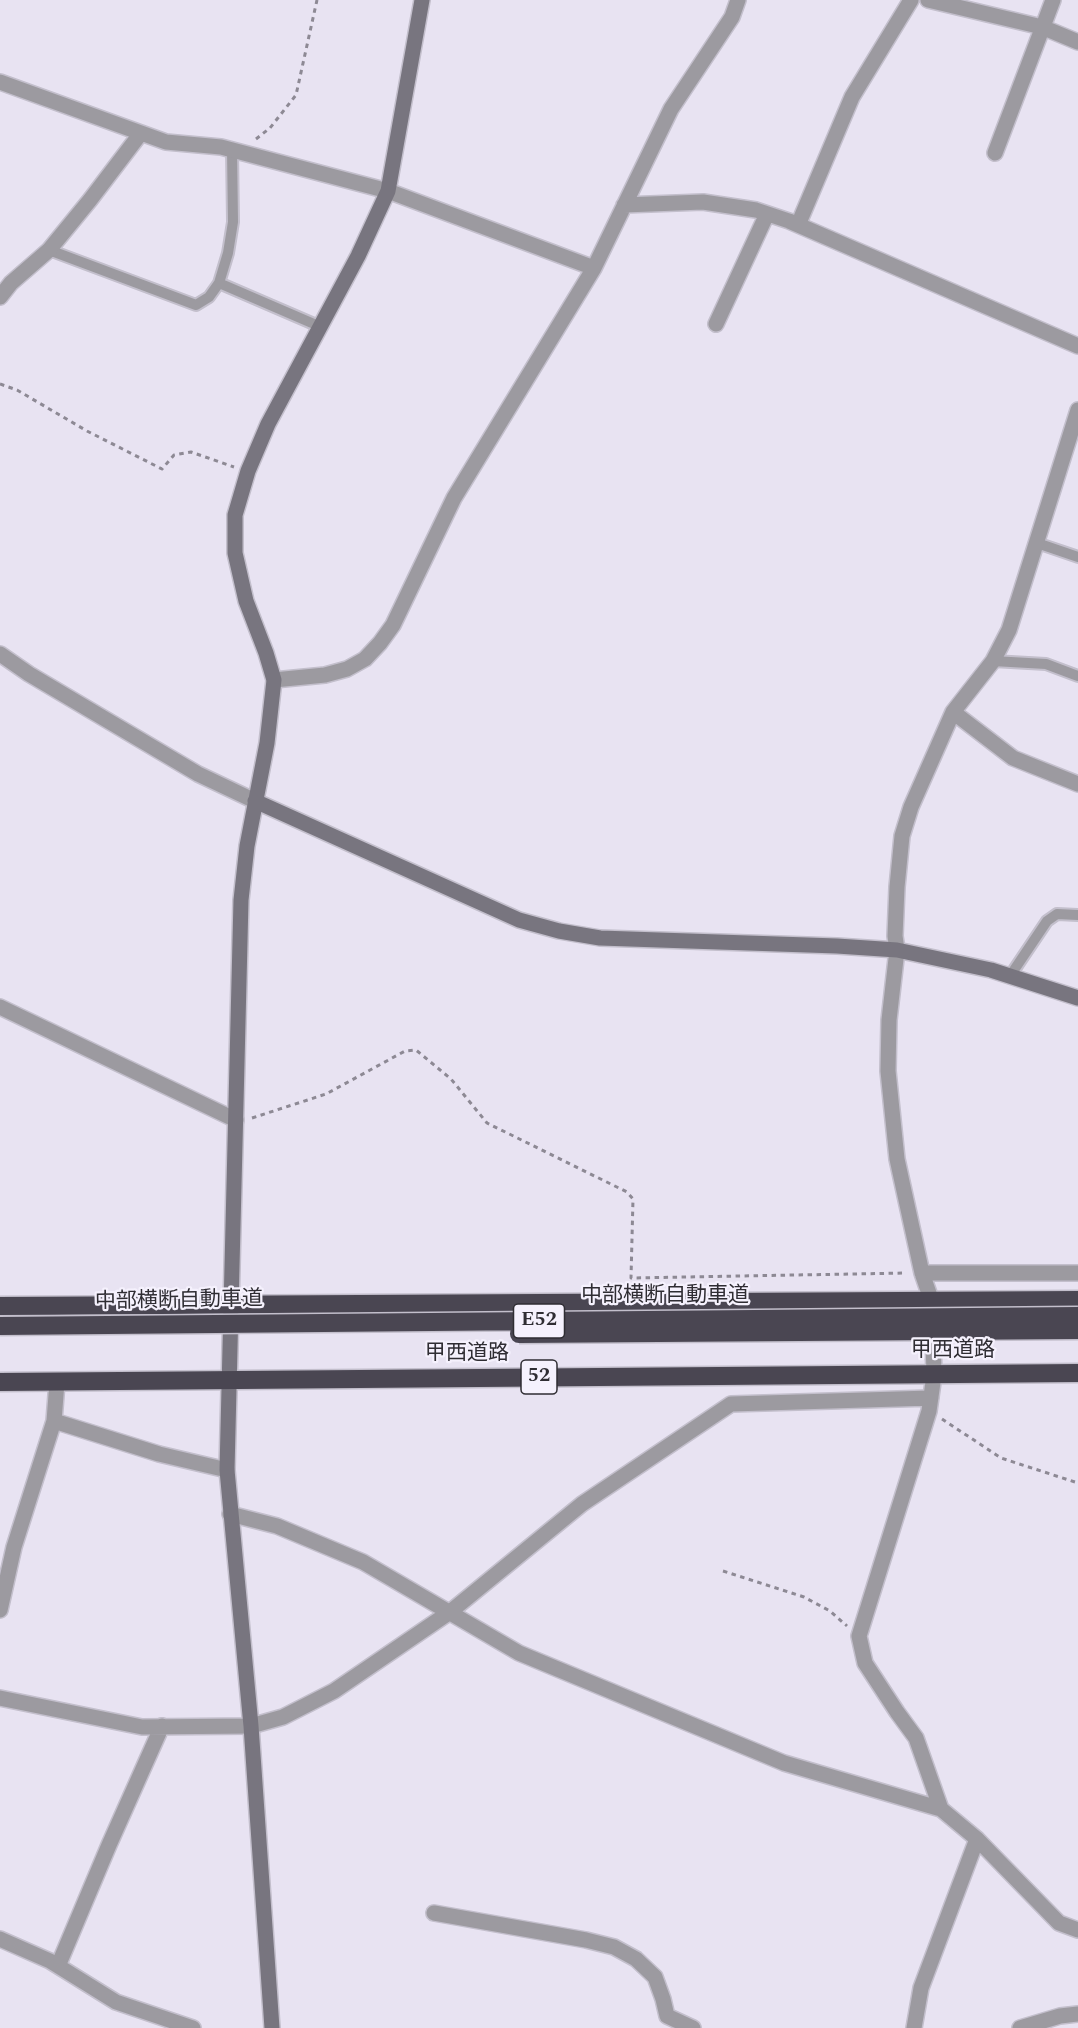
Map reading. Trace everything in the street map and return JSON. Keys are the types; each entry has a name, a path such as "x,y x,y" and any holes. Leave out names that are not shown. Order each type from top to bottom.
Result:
{"highway":[{"path":"0,1306 1078,1300"},
{"name":"中部横断自動車道","path":"0,1326 1078,1316"},
{"name":"中部横断自動車道","path":"0,1338 1078,1330"},
{"name":"甲西道路","path":"0,1382 1078,1373"}],"street":[{"path":"272,2028 251,1726 227,1470 241,900 255,801 267,743 274,680 246,601 236,553 235,515 248,471 268,424 358,256 388,191 422,0"},
{"path":"274,680 325,675 347,669 364,659 393,625 454,498 594,268 670,109 732,17 738,0"},
{"path":"798,225 852,97 911,0"},
{"path":"928,0 1042,27 1078,42"},
{"path":"995,153 1053,0"},
{"path":"0,82 166,142 236,151 388,191 594,268"},
{"path":"0,297 11,283 49,250 141,133"},
{"path":"624,205 704,202 756,210 798,225 1078,346"},
{"path":"716,324 767,214"},
{"path":"941,1809 916,1738 865,1663 860,1636 930,1404 934,1374 932,1302 922,1273 897,1158 888,1071 889,1020 897,950 895,936 897,887 902,836 911,807 953,712 993,661 1009,630 1078,410"},
{"path":"0,654 29,674 198,774 519,920 559,932 600,939 897,950 991,970 1078,998"},
{"path":"953,712 1013,758 1078,784"},
{"path":"0,1007 236,1119"},
{"path":"922,1273 1078,1273"},
{"path":"0,1610 14,1547 54,1421 57,1382"},
{"path":"0,1698 142,1727 251,1726 283,1718 334,1691 450,1612 582,1504 731,1404 930,1404"},
{"path":"54,1421 159,1454 227,1470"},
{"path":"230,1514 277,1526 363,1562 519,1653 784,1763 941,1809 977,1839 1059,1923 1078,1930"},
{"path":"58,1966 162,1726"},
{"path":"914,2028 921,1988 977,1839"},
{"path":"434,1913 614,1947 636,1959 655,1977 667,2016 693,2028"},
{"path":"0,1939 58,1966 116,2002 193,2028"},
{"path":"1020,2028 1060,2016 1078,2014"}],"lane":[{"path":"49,250 196,305 209,297 219,283 228,253 236,151"},
{"path":"219,283 321,327"},
{"path":"1037,543 1078,557"},
{"path":"993,661 1046,664 1078,676"},
{"path":"1010,976 1047,921 1057,914 1078,915"}],"path":[{"path":"236,151 270,128 296,96 317,0"},
{"path":"0,384 17,390 87,431 162,469 174,455 191,452 248,471"},
{"path":"236,1119 248,1119 326,1095 405,1051 416,1050 450,1079 487,1123 627,1192 633,1199 631,1278 922,1273"},
{"path":"930,1404 1001,1458 1078,1483"},
{"path":"723,1571 804,1597 830,1611 860,1636"}]}
